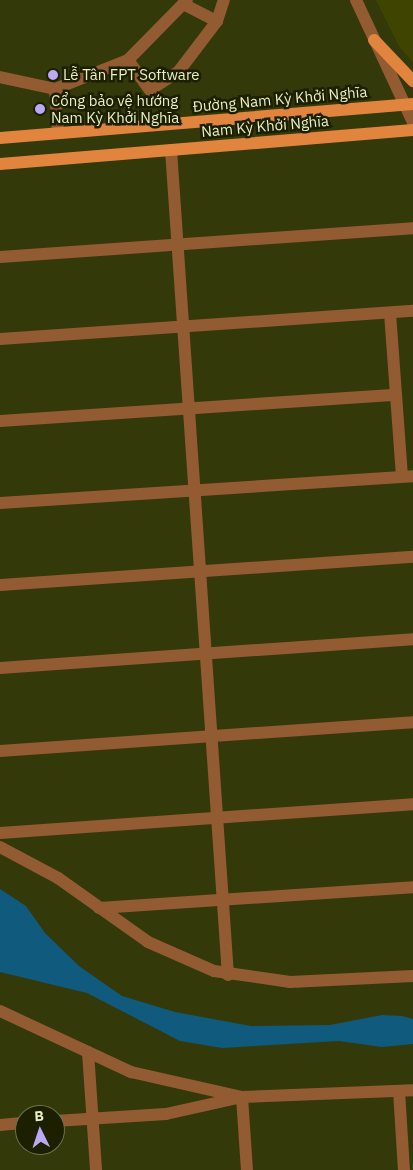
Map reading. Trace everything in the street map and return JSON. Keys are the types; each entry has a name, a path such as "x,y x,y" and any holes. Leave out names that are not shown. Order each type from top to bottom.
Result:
{"main road":[{"path":"374,40 413,80"},
{"name":"Đường Nam Kỳ Khởi Nghĩa","path":"0,138 408,105"},
{"name":"Nam Kỳ Khởi Nghĩa","path":"0,164 413,130"}],"street":[{"path":"128,60 150,90 179,71 217,21 224,0"},
{"path":"356,0 374,40 408,105 413,122"},
{"path":"0,77 55,89 128,60 186,2 217,21"},
{"path":"55,89 58,133"},
{"path":"170,150 228,975"},
{"path":"0,257 413,228"},
{"path":"0,339 413,311"},
{"path":"0,503 408,476 396,394 390,313"},
{"path":"0,421 396,394"},
{"path":"0,585 413,557"},
{"path":"0,668 413,639"},
{"path":"0,751 413,722"},
{"path":"0,833 413,804"},
{"path":"0,847 58,878 98,908 164,950 228,975 316,982 413,976"},
{"path":"98,908 413,887"},
{"path":"0,1010 88,1052 149,1078 242,1097"},
{"path":"88,1052 96,1170"},
{"path":"65,1120 194,1110 242,1097 413,1090"},
{"path":"399,1091 404,1170"},
{"path":"242,1097 246,1170"},
{"path":"0,1125 15,1124"}],"green space":[{"path":"376,0 413,0 413,62 400,48"}],"water":[{"path":"0,889 26,906 45,933 79,966 122,996 175,1012 251,1026 330,1025 382,1015 402,1016 413,1019 413,1044 382,1047 339,1041 222,1048 180,1041 87,993 0,972"}],"place":[{"name":"Lễ Tân FPT Software","path":"53,75"},
{"name":"Cổng bảo vệ hướng Nam Kỳ Khởi Nghĩa","path":"40,109"}]}
